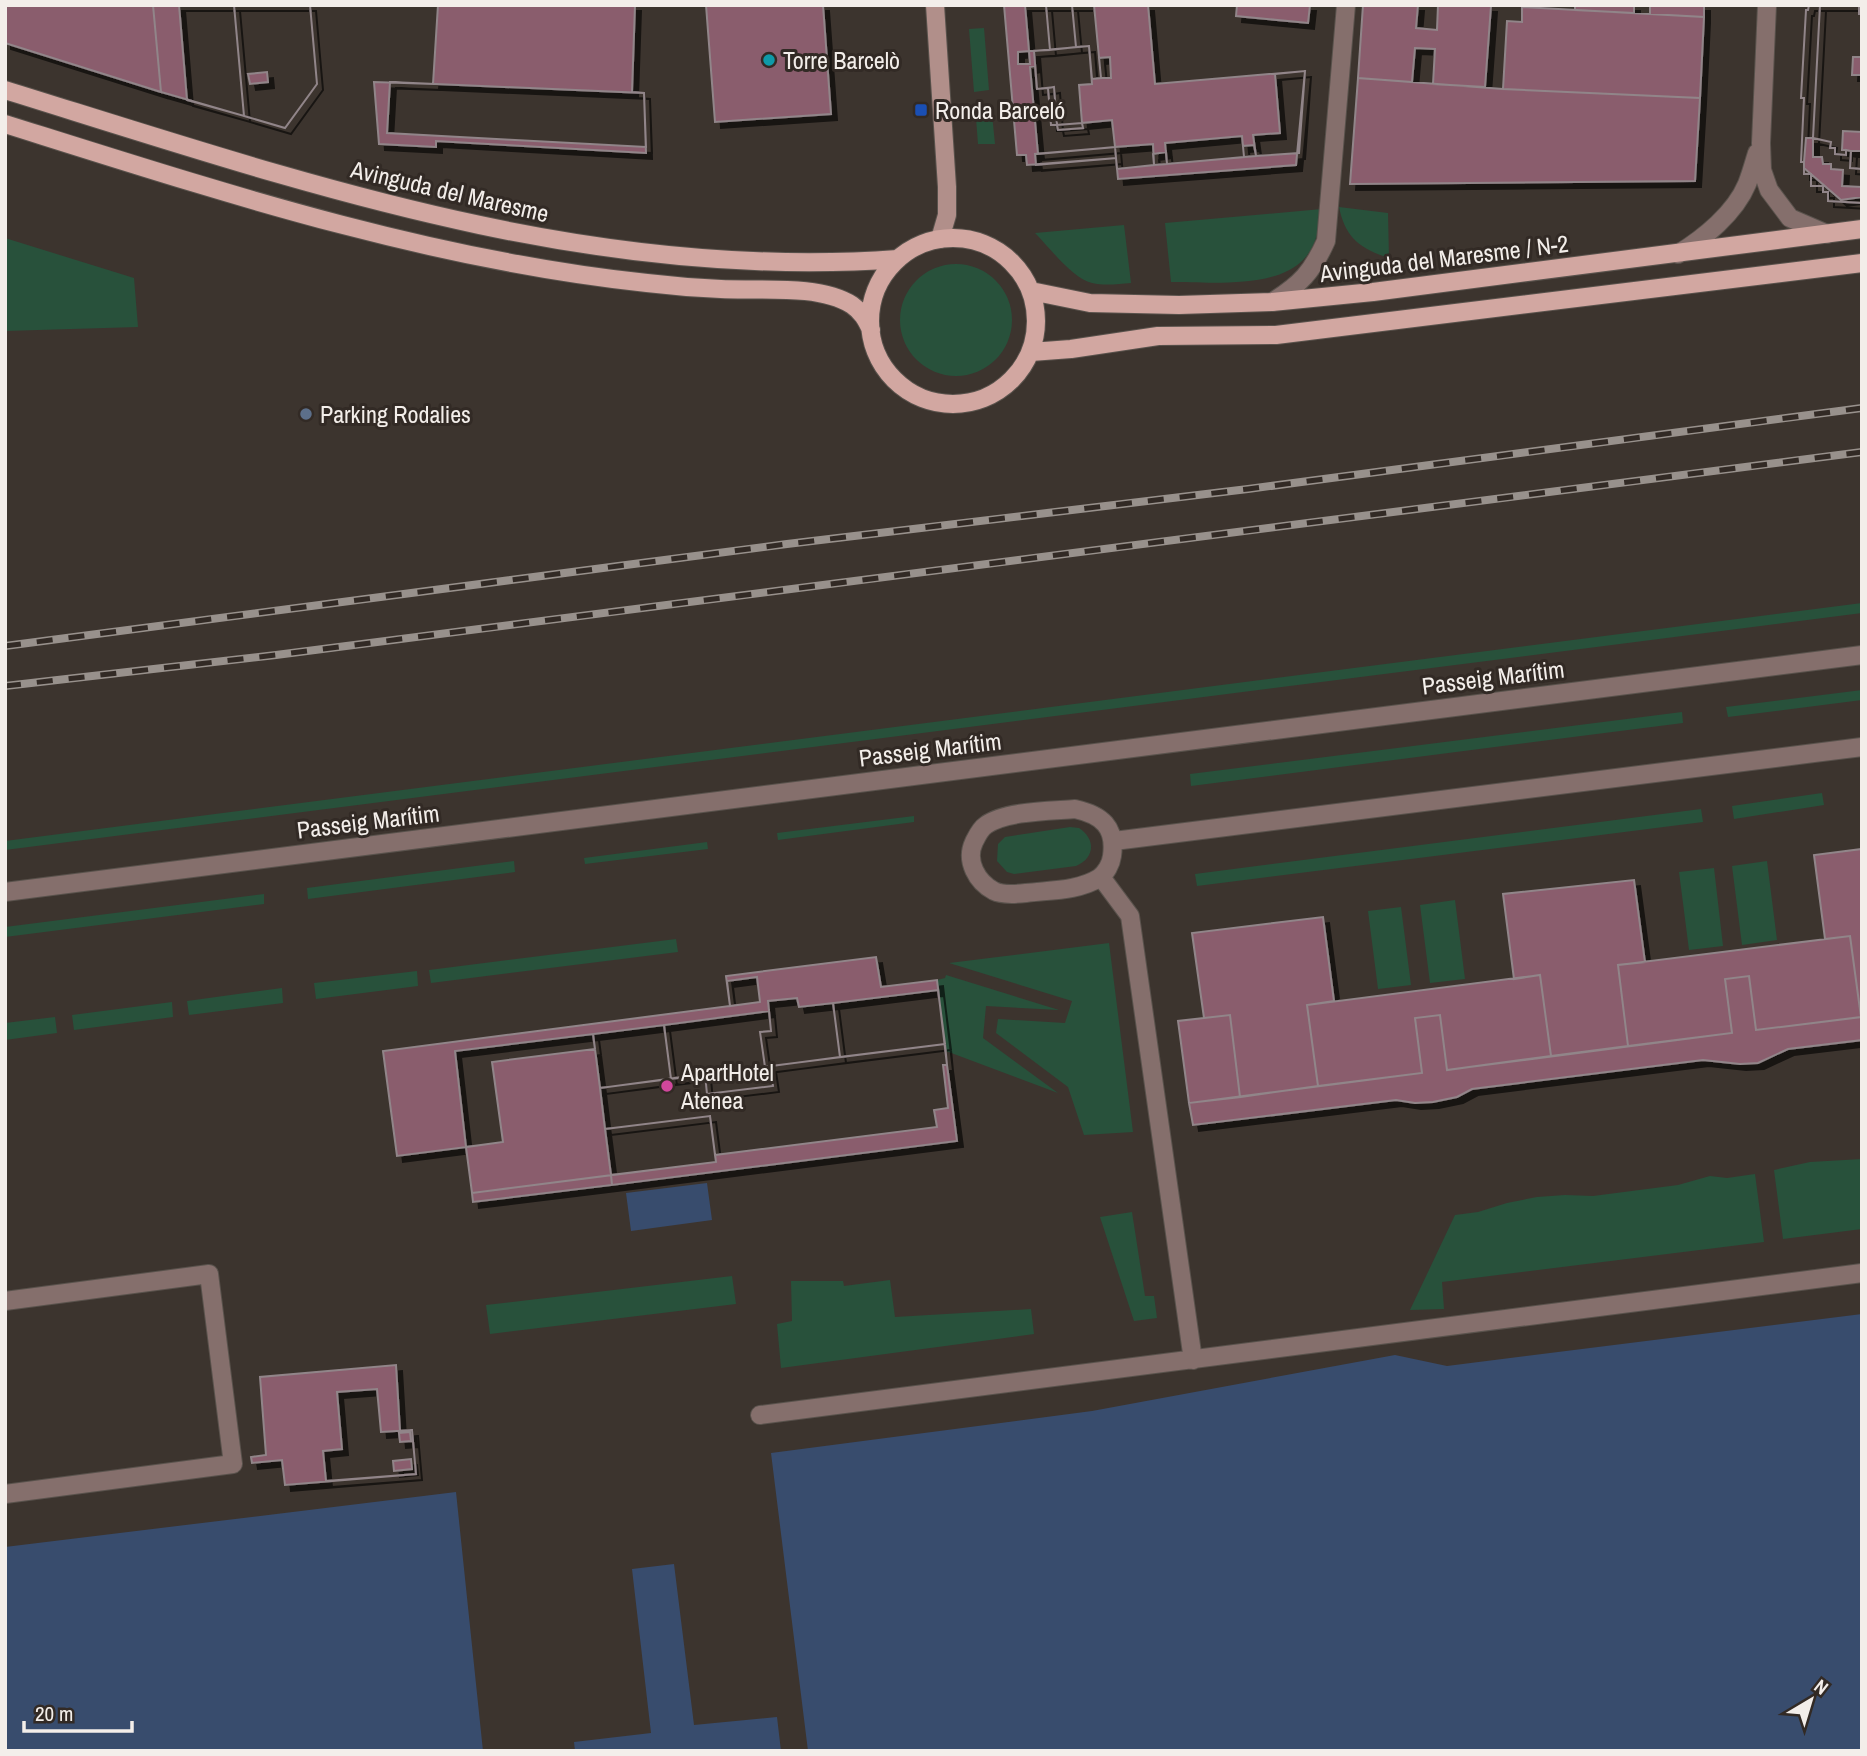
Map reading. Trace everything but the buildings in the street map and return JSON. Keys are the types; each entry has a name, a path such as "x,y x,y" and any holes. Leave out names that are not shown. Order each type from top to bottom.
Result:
{"main road":[{"name":"Avinguda del Maresme","path":"5,90 305,183 498,230 617,250 702,258 836,263 898,259"},
{"path":"5,124 184,180 454,252 535,269 614,280 825,295 850,304 864,314 876,351 886,371 902,387 921,398 943,404 964,404 986,398 1013,379 1031,352 1036,332 1036,311 1031,291 1020,271 1004,255 984,244 962,239 940,239 922,244 898,259 885,274 876,291 870,330"},
{"name":"Avinguda del Maresme / N-2","path":"1031,291 1090,303 1179,305 1272,302 1373,292 1862,229"},
{"path":"1031,352 1158,336 1276,335 1862,263"}],"street":[{"path":"935,5 947,187 947,215 940,239"},
{"path":"1272,302 1305,279 1326,241 1346,5"},
{"path":"1768,5 1762,170 1769,190 1790,219 1827,234"},
{"path":"1678,254 1718,222 1740,197 1761,143"},
{"name":"Passeig Marítim","path":"5,892 1862,655"},
{"path":"1114,841 1862,747"},
{"path":"1075,809 1093,813 1106,824 1114,841 1111,864 1101,877 1080,887 1019,894 996,892 979,880 970,861 972,847 986,825 1006,817 1075,809"},
{"path":"1101,877 1130,916 1193,1360"},
{"path":"760,1415 1862,1273"},
{"path":"5,1301 209,1274 233,1464 5,1494"}],"green space":[{"path":"984,28 989,90 974,92 969,29"},
{"path":"991,104 995,144 978,144 975,105"},
{"path":"1339,207 1388,213 1389,258 1355,240 1345,226"},
{"path":"1322,209 1317,236 1311,249 1303,260 1291,269 1259,280 1222,283 1171,282 1165,223"},
{"path":"1124,225 1131,283 1102,284 1085,280 1069,269 1035,233"},
{"path":"5,238 134,278 138,327 5,331"},
{"path":"956,264 978,268 996,280 1008,298 1012,320 1008,342 996,360 978,372 956,376 934,372 916,360 904,342 900,320 904,298 916,280 934,268"},
{"path":"1862,603 1862,613 5,850 5,841"},
{"path":"1862,690 1862,700 1728,717 1726,707"},
{"path":"1682,712 1683,723 1191,786 1190,774"},
{"path":"1822,793 1824,805 1734,819 1732,806"},
{"path":"1701,809 1703,822 1197,886 1195,874"},
{"path":"914,816 914,822 778,840 777,833"},
{"path":"1070,827 1085,832 1091,843 1087,858 1076,866 1014,874 1007,872 997,861 998,844 1005,837"},
{"path":"707,842 708,849 585,864 584,858"},
{"path":"514,861 515,872 308,899 307,888"},
{"path":"1767,861 1777,940 1742,945 1732,866"},
{"path":"1714,868 1723,946 1689,950 1679,872"},
{"path":"264,894 264,904 5,937 5,927"},
{"path":"1455,900 1465,979 1430,983 1420,905"},
{"path":"1401,907 1411,985 1378,989 1368,911"},
{"path":"676,939 678,952 431,983 429,970"},
{"path":"1109,943 1133,1132 1084,1135 1068,1087 996,1033 998,1019 1065,1023 1072,1001 949,963"},
{"path":"417,971 418,986 316,999 314,983"},
{"path":"946,975 1059,1010 986,1006 983,1038 1058,1093 946,1051 937,980 945,978"},
{"path":"282,988 283,1003 189,1015 187,1001"},
{"path":"172,1002 173,1017 74,1030 72,1015"},
{"path":"55,1017 57,1033 5,1040 5,1023"},
{"path":"1862,1159 1862,1229 1783,1239 1774,1170 1810,1162"},
{"path":"1755,1174 1764,1242 1442,1282 1444,1309 1410,1310 1455,1215 1537,1197 1593,1196 1678,1185 1710,1176 1727,1178"},
{"path":"1132,1212 1145,1296 1154,1296 1157,1318 1134,1321 1100,1217"},
{"path":"732,1276 736,1304 490,1334 486,1305"},
{"path":"890,1280 895,1317 1031,1309 1034,1334 781,1368 777,1324 792,1321 791,1281 843,1281 844,1286"}],"water":[{"path":"707,1183 712,1220 631,1231 626,1193"},
{"path":"1862,1314 1862,1751 808,1751 771,1453 1092,1411 1395,1355 1447,1366"},
{"path":"456,1492 483,1751 5,1751 5,1547"},
{"path":"674,1564 694,1725 777,1717 781,1751 575,1751 574,1742 651,1733 632,1569"}],"railway":[{"path":"5,646 787,544 1248,489 1862,408"},
{"path":"5,686 276,655 1862,452"}],"place":[{"name":"Torre Barcelò","path":"769,60"},
{"name":"Ronda Barceló","path":"921,110"},
{"name":"Parking Rodalies","path":"306,414"},
{"name":"ApartHotel Atenea","path":"667,1086"}]}
